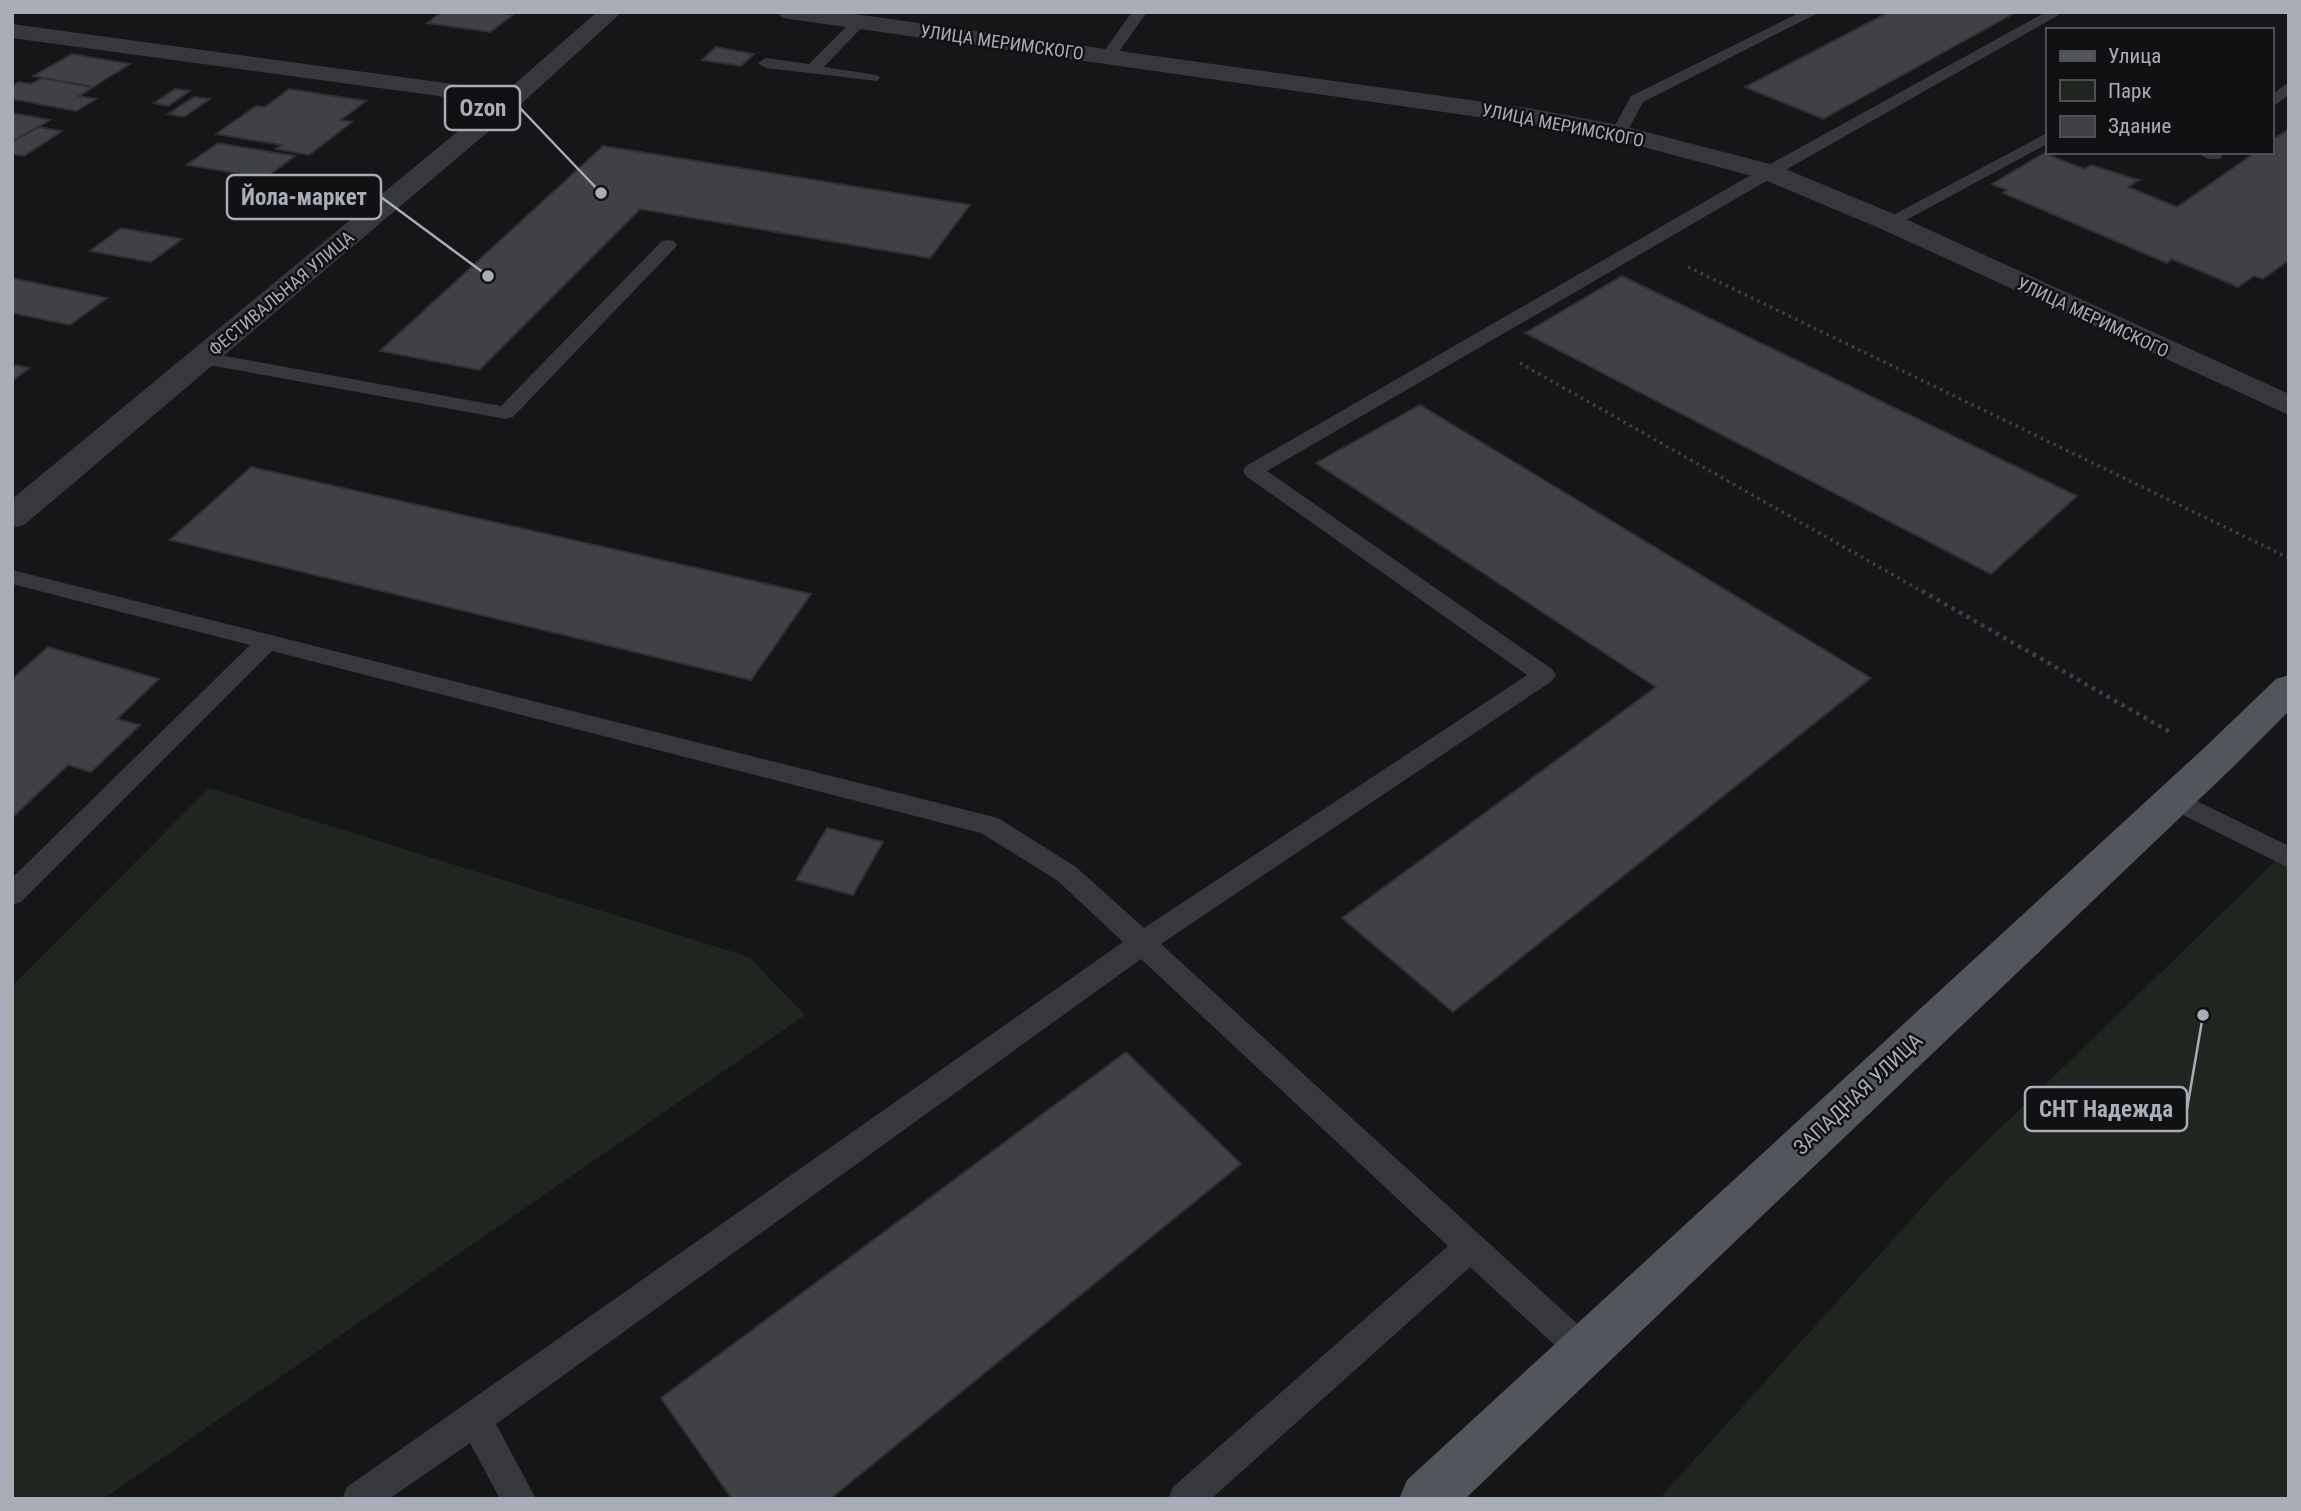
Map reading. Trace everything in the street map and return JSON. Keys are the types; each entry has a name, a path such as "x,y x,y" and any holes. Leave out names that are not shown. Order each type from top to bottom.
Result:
{"main road":[{"name":"ЗАПАДНАЯ УЛИЦА","path":"1426,1499 2217,759 2289,688"}],"street":[{"name":"ФЕСТИВАЛЬНАЯ УЛИЦА","path":"12,517 512,99 611,12"},
{"name":"УЛИЦА МЕРИМСКОГО","path":"789,12 1528,116 1619,134 1769,172 1889,222 2289,406"},
{"path":"16,34 512,99"}],"lane":[{"path":"1108,57 1140,12"},
{"path":"1619,134 1637,99 1813,12"},
{"path":"359,1499 1141,944 1544,675 1253,471 1769,172 2057,12"},
{"path":"813,69 859,22"},
{"path":"766,63 872,78"},
{"path":"2273,101 2289,87"},
{"path":"1889,222 2046,139"},
{"path":"203,358 506,413 667,245"},
{"path":"12,577 989,825 1067,874 1584,1351"},
{"path":"12,895 267,642"},
{"path":"2174,799 2289,858"},
{"path":"1185,1499 1470,1247"},
{"path":"475,1419 519,1499"}],"path":[{"path":"1644,245 2289,558"},
{"path":"1480,340 2217,759"}],"green space":[{"path":"209,788 749,957 805,1015 103,1499 12,1499 12,986"},
{"path":"2289,848 2289,1499 1659,1499 1945,1182"}],"building":[{"path":"442,12 498,12 513,15 490,32 427,23"},
{"path":"1889,12 2016,12 1823,119 1745,87"},
{"path":"716,47 754,54 741,66 702,60"},
{"path":"72,54 130,64 93,87 33,76"},
{"path":"42,78 93,87 79,96 96,99 76,111 12,99 12,86 19,82 31,84"},
{"path":"175,89 190,91 168,106 154,103"},
{"path":"289,89 366,101 341,120 352,122 309,155 276,149 282,145 216,134 256,106 265,107"},
{"path":"194,97 210,99 184,117 168,114"},
{"path":"12,113 50,120 12,142"},
{"path":"39,127 62,131 24,156 12,154 12,142"},
{"path":"2289,129 2289,260 2263,279 2254,276 2238,287 2172,259 2167,263 2003,193 2007,190 1992,184 2044,153 2084,169 2091,165 2139,180 2128,187 2177,207 2253,154 2273,154 2273,140"},
{"path":"218,143 295,156 265,178 187,165"},
{"path":"603,146 970,205 930,258 640,209 479,370 380,351"},
{"path":"121,228 182,239 151,262 90,251"},
{"path":"1622,276 2077,496 1991,574 1525,333"},
{"path":"12,278 107,298 70,325 12,313"},
{"path":"16,365 29,368 12,381 12,368"},
{"path":"1420,405 1871,678 1453,1012 1342,918 1656,687 1316,463"},
{"path":"251,467 811,594 751,680 170,540"},
{"path":"48,647 159,679 117,719 140,725 91,772 68,765 12,818 12,679"},
{"path":"827,828 883,842 853,895 796,880"},
{"path":"1126,1052 1241,1164 830,1499 732,1499 661,1398"}],"place":[{"name":"Ozon","path":"601,193"},
{"name":"Йола-маркет","path":"488,276"},
{"name":"СНТ Надежда","path":"2203,1015"}]}
